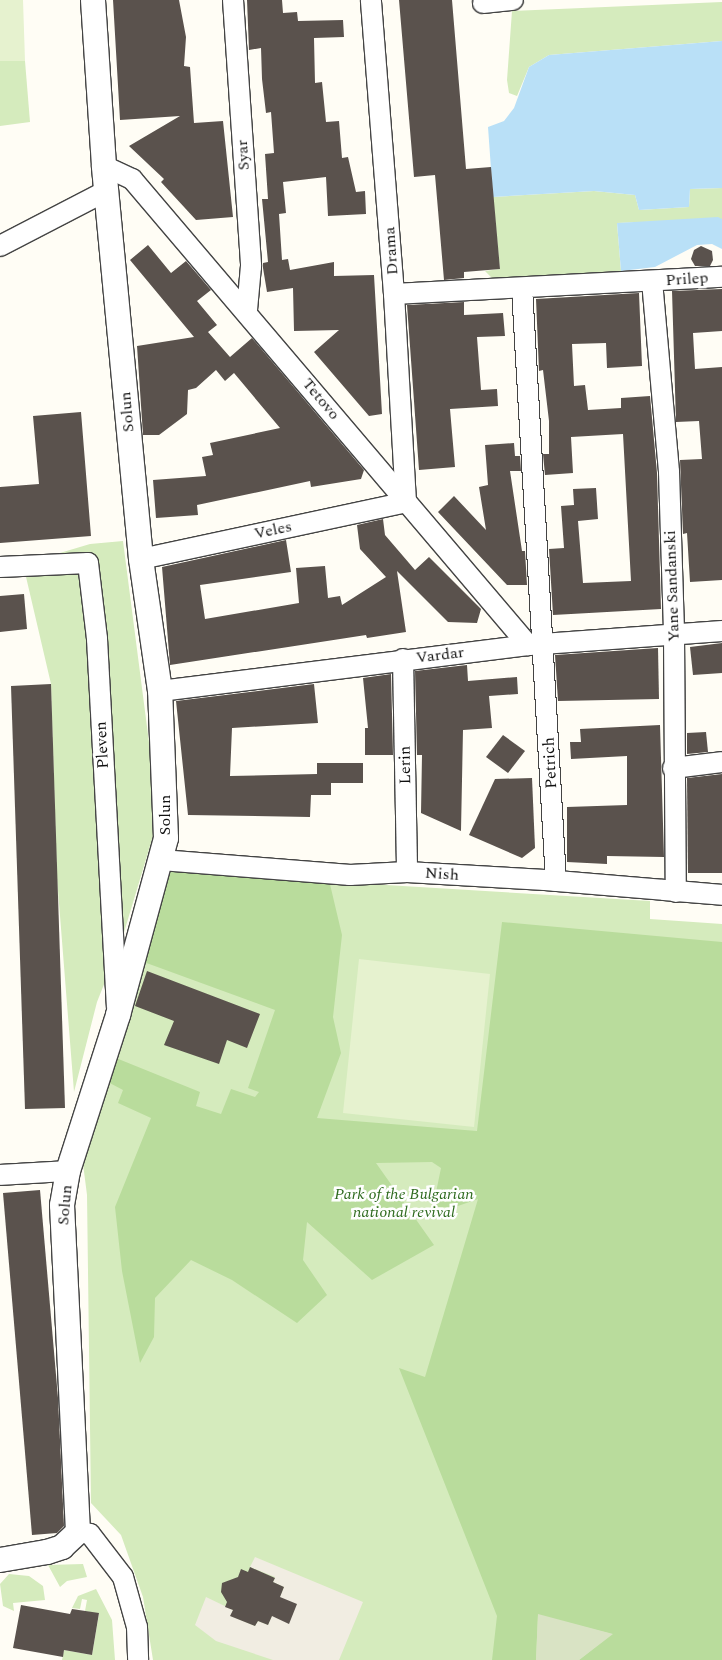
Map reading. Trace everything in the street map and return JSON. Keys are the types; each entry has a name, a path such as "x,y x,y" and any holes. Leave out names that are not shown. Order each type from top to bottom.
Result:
{"street":[{"name":"Solun","path":"78,1532 62,1242 62,1205 68,1171 118,1015 161,860 166,815 160,691 140,559 106,191 93,0"},
{"name":"Syar","path":"233,0 251,266 247,310"},
{"name":"Drama","path":"372,0 394,294 406,502"},
{"path":"483,3 513,0"},
{"name":"Tetovo","path":"104,166 132,179 247,310 406,502 536,644"},
{"path":"0,246 106,191"},
{"name":"Prilep","path":"394,294 722,276"},
{"name":"Yane Sandanski","path":"652,281 669,472 674,634 673,768 676,892"},
{"name":"Petrich","path":"522,288 536,644 556,881"},
{"name":"Veles","path":"140,559 406,502"},
{"name":"Pleven","path":"0,567 88,563 97,640 118,1015"},
{"name":"Vardar","path":"160,691 403,659 536,644 722,631"},
{"name":"Lerin","path":"403,659 407,872"},
{"path":"673,768 722,762"},
{"name":"Nish","path":"161,860 350,875 407,872 556,881 722,895"},
{"path":"0,1175 68,1171"},
{"path":"0,1560 48,1552 62,1547 78,1532 90,1534 123,1577 137,1627 138,1660"}],"green space":[{"path":"0,0 23,0 25,61 0,61"},
{"path":"722,2 722,41 549,55 529,67 517,96 509,93 507,80 512,11"},
{"path":"0,61 25,61 30,122 0,126"},
{"path":"722,188 722,219 617,223 621,271 492,278 485,271 500,269 493,197 594,191 635,195 639,210 689,207 690,189"},
{"path":"123,541 150,750 156,826 122,939 97,1002 74,1092 57,878 51,684 23,564 90,544"},
{"name":"Park of the Bulgarian national revival","path":"170,872 650,901 650,919 722,924 722,1660 153,1660 143,1597 121,1535 91,1503 87,1195 82,1156"},
{"path":"170,872 329,880 342,935 333,1017 341,1053 317,1118 477,1131 502,922 722,942 722,1660 579,1660 612,1634 538,1615 536,1660 492,1660 497,1616 399,1368 425,1377 478,1199 455,1207 437,1207 434,1202 441,1168 432,1162 376,1163 434,1245 372,1280 307,1222 303,1260 327,1295 297,1323 232,1280 191,1260 155,1298 154,1337 140,1363 122,1271 115,1207 151,1118 118,1103 123,1090 104,1080 111,1056 200,1092 196,1106 221,1114 231,1089 255,1097 259,1092 248,1088 275,1010 141,961"},
{"path":"359,959 490,974 474,1127 343,1113"},
{"path":"83,1564 87,1577 67,1581 60,1587 48,1565"},
{"path":"9,1574 29,1576 43,1586 45,1600 13,1603 14,1611 3,1606 0,1584"},
{"path":"96,1589 112,1620 115,1660 62,1660 64,1650 92,1655 99,1614 85,1611 87,1600 82,1599 80,1609 72,1608 78,1596"},
{"path":"538,1614 613,1634 579,1660 536,1660"}],"shaded area":[{"path":"255,1557 363,1602 339,1660 273,1660 216,1641 195,1625 206,1597 233,1610 231,1616 255,1626 258,1621 268,1625 284,1587 273,1582 275,1577 250,1567"}],"water":[{"path":"722,41 722,188 690,189 689,207 639,210 635,195 594,191 493,197 488,127 504,121 514,108 529,67 549,55"},
{"path":"718,217 722,219 722,249 712,244 697,245 655,267 621,271 617,223"}],"building":[{"path":"113,0 179,0 186,37 184,66 190,67 194,123 223,121 233,217 196,220 161,182 164,179 129,146 180,116 120,120"},
{"path":"247,0 282,0 283,13 297,12 298,21 343,20 344,37 314,38 315,83 322,82 326,122 339,121 342,158 348,157 356,192 365,191 366,214 328,216 326,177 283,182 286,213 279,214 282,260 288,259 290,270 334,262 334,276 374,275 382,414 369,416 314,352 339,330 294,331 293,288 267,292 263,268 263,263 268,262 262,199 268,199 265,154 274,153 271,112 266,113 261,48 249,50"},
{"path":"399,0 452,0 466,169 491,167 500,269 464,272 464,278 444,280 435,175 414,177"},
{"path":"148,245 171,273 186,261 211,290 197,301 217,325 208,332 230,357 252,338 364,470 361,479 311,487 310,481 197,505 198,515 156,518 153,480 206,476 202,457 213,455 210,443 280,428 234,373 225,381 216,370 196,388 188,390 187,414 159,435 143,435 137,346 194,337 130,260"},
{"path":"701,246 712,251 713,260 710,266 695,266 691,259 694,250"},
{"path":"722,289 722,331 693,333 695,369 722,367 722,580 690,582 687,533 683,534 680,460 702,459 699,421 676,422 672,291"},
{"path":"639,293 642,366 607,368 606,343 572,344 574,386 585,385 588,410 621,408 621,398 650,396 657,473 661,609 553,615 549,549 564,548 561,506 574,505 573,489 596,488 598,519 578,521 583,583 631,581 623,434 571,437 573,473 545,475 543,454 549,454 549,421 543,370 539,371 536,299"},
{"path":"464,302 464,315 503,313 505,336 477,337 481,390 497,389 498,406 450,409 455,467 419,470 407,305"},
{"path":"81,412 91,536 0,543 0,487 39,484 33,416"},
{"path":"514,443 515,456 520,456 521,471 510,471 522,551 525,551 527,585 507,585 438,512 454,496 486,530 479,487 488,485 485,445"},
{"path":"383,519 385,535 415,570 429,557 481,609 477,623 448,622 397,571 406,632 367,638 366,635 170,665 162,567 286,540 291,572 200,585 205,619 299,603 296,568 325,566 328,598 340,596 342,605 386,577 360,549 357,525"},
{"path":"24,594 27,629 0,632 0,596"},
{"path":"722,643 722,673 693,675 690,647"},
{"path":"658,648 659,699 558,701 555,655"},
{"path":"467,665 468,681 517,677 518,694 489,696 492,728 463,730 461,831 421,813 422,755 417,755 415,671"},
{"path":"391,674 393,755 365,755 365,728 368,728 363,678"},
{"path":"51,684 65,1108 25,1109 11,686"},
{"path":"314,684 318,723 232,728 230,776 317,774 317,763 363,763 363,783 331,783 331,795 311,795 310,817 188,815 176,701"},
{"path":"660,725 664,857 607,856 607,864 567,862 567,807 627,805 627,756 571,759 570,742 581,742 580,729"},
{"path":"706,732 708,752 687,754 687,733"},
{"path":"503,735 525,751 508,773 486,757"},
{"path":"722,774 722,873 688,873 687,778"},
{"path":"532,778 535,848 522,858 469,835 495,779"},
{"path":"147,971 260,1014 247,1048 227,1040 219,1064 164,1045 174,1021 135,1006"},
{"path":"40,1190 58,1398 64,1526 57,1533 32,1535 3,1193"},
{"path":"250,1567 275,1578 273,1582 284,1587 280,1597 297,1604 289,1624 272,1616 268,1625 258,1621 255,1626 230,1616 233,1610 225,1607 227,1602 221,1592 222,1583 238,1577 241,1569 248,1572"},
{"path":"21,1605 70,1614 72,1609 99,1613 92,1655 64,1650 63,1657 13,1648"}]}
